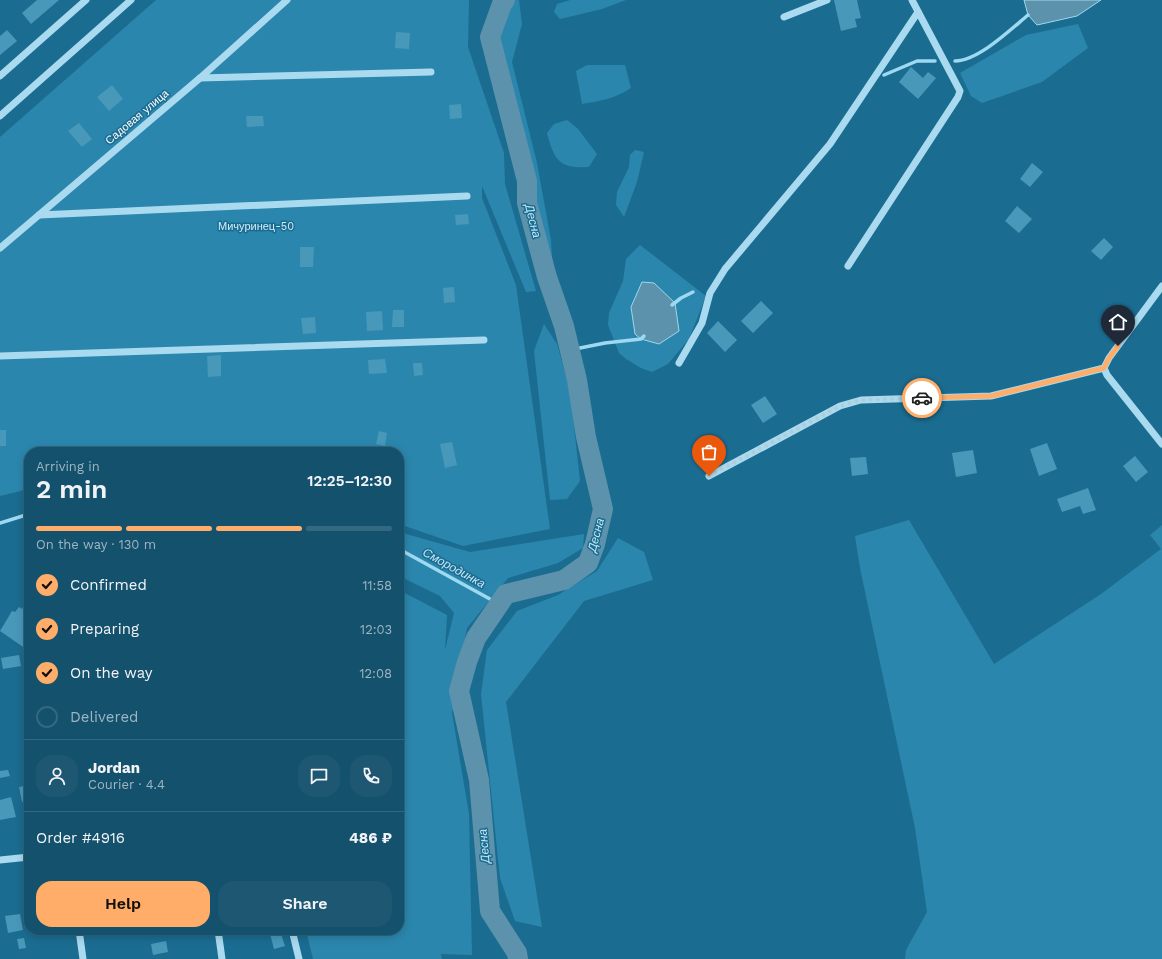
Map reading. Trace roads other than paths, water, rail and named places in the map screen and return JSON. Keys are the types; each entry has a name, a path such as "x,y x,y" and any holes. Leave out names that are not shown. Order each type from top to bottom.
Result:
{"street":[{"path":"0,76 86,0"},
{"path":"0,116 131,0"},
{"name":"Садовая улица","path":"0,248 200,78 287,0"},
{"path":"784,18 827,0"},
{"path":"848,266 958,97 960,90 912,0"},
{"path":"679,363 702,323 710,293 725,269 830,144 918,12"},
{"path":"200,78 431,72"},
{"path":"39,215 467,196"},
{"path":"1162,286 1109,358 1104,368 1106,375 1162,444"},
{"path":"0,356 484,340"},
{"path":"709,476 840,406 861,400 991,396 1104,368"},
{"path":"0,860 24,858"},
{"path":"80,935 83,959"},
{"path":"219,935 222,959"},
{"path":"293,935 299,959"}],"waterway":[{"name":"Десна","path":"505,0 502,4 490,37 527,181 527,203 547,277 564,326 577,380 586,437 603,509 595,544 588,563 564,580 506,594 476,638 467,662 459,691 479,780 490,911 517,953 518,959"},
{"path":"955,61 964,60 974,56 993,44 1028,15"},
{"path":"884,75 917,61 935,61"},
{"path":"672,305 681,298 693,292"},
{"path":"570,350 605,343 641,339 644,336"},
{"name":"Смородинка","path":"0,523 24,516"},
{"name":"Смородинка","path":"404,552 499,604"}],"park label":[{"name":"Мичуринец-50","path":"256,226"}]}
